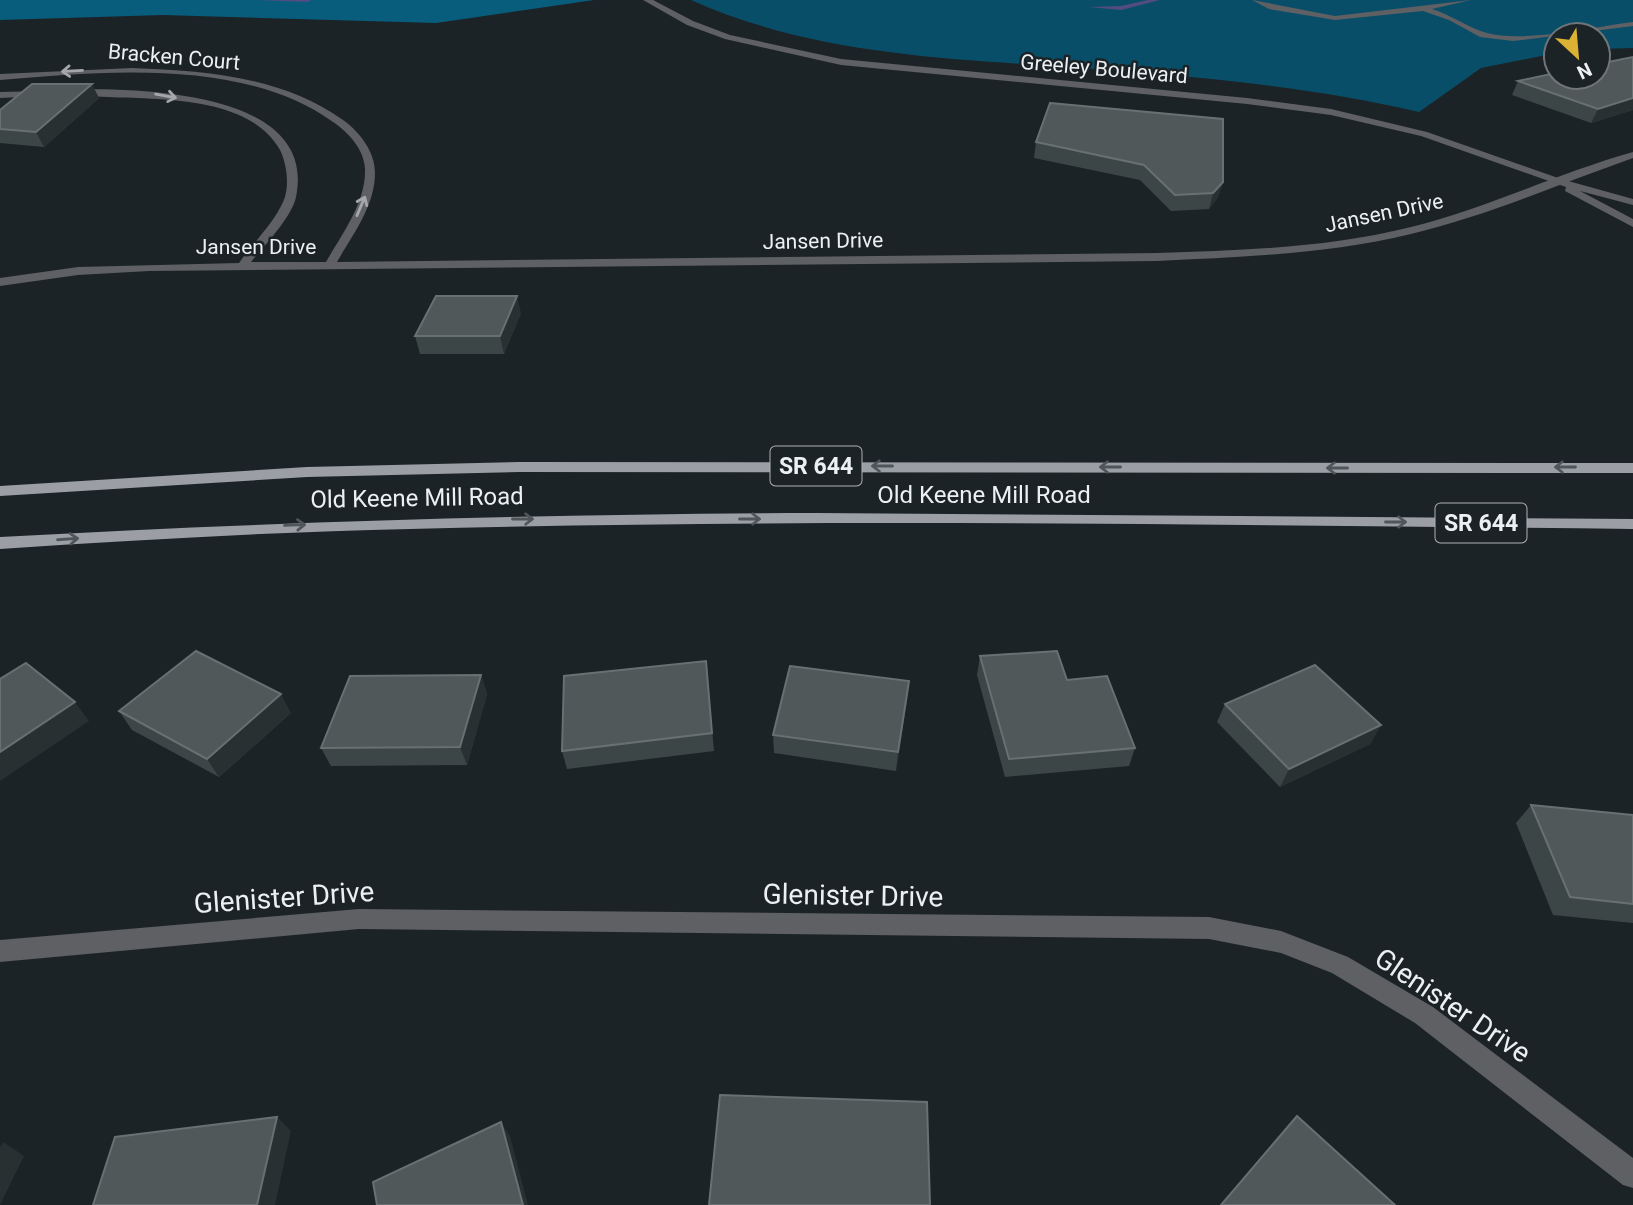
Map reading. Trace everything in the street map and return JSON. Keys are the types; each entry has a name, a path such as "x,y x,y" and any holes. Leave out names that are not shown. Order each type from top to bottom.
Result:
{"main road":[{"name":"Old Keene Mill Road","path":"0,491 307,472 519,467 1633,468"},
{"name":"Old Keene Mill Road","path":"0,543 257,526 488,519 1633,524"}],"street":[{"name":"Greeley Boulevard","path":"647,0 707,30 785,52 895,69 1307,108 1424,134 1557,181 1633,202"},
{"path":"1256,0 1257,3 1269,7 1313,16 1349,18 1423,9 1467,0"},
{"path":"1288,0 1297,3 1298,12"},
{"path":"1423,9 1452,18 1483,35 1513,39 1633,24"},
{"name":"Bracken Court","path":"0,77 117,70 219,77 264,86 331,112 356,137 366,153 370,170 368,190 357,216 329,266"},
{"path":"0,96 48,92"},
{"name":"Bracken Court","path":"60,92 153,93 232,110 262,123 287,148 295,162 291,198 242,266"},
{"name":"Jansen Drive","path":"0,282 78,271 242,266 1157,257 1249,253 1336,245 1410,231 1480,212 1557,181 1633,155"},
{"name":"Greeley Boulevard","path":"1557,181 1633,224"},
{"name":"Glenister Drive","path":"0,951 359,919 1209,928 1281,942 1340,965 1424,1015 1584,1134 1633,1175"}],"shaded area":[{"path":"0,0 594,0 436,23 163,15 0,20"},
{"path":"691,0 1633,0 1633,48 1612,49 1612,21 1542,21 1542,56 1481,68 1419,112 1325,94 1231,81 951,59 862,48 775,30 732,17"}],"building":[{"path":"1633,57 1633,98 1598,109 1547,91 1612,91 1612,61"},
{"path":"1542,76 1542,89 1518,81"},
{"path":"32,84 92,84 36,132 0,129 0,110"},
{"path":"1050,103 1223,119 1223,182 1213,193 1175,195 1144,165 1036,142"},
{"path":"436,296 517,296 500,336 415,336"},
{"path":"196,651 281,694 207,759 119,711"},
{"path":"1057,651 1067,680 1107,676 1135,748 1009,759 980,656"},
{"path":"706,661 712,733 562,751 564,676"},
{"path":"26,663 75,702 0,752 0,679"},
{"path":"1315,665 1381,725 1289,769 1225,704"},
{"path":"790,666 909,681 898,752 773,735"},
{"path":"481,675 460,747 321,748 350,676"},
{"path":"1531,805 1633,815 1633,904 1570,897"},
{"path":"720,1095 927,1102 930,1205 709,1205"},
{"path":"1297,1116 1395,1205 1221,1205"},
{"path":"277,1117 257,1205 93,1205 115,1137"},
{"path":"501,1122 523,1205 377,1205 373,1182"}],"waterway":[{"path":"260,0 308,0"},
{"path":"1092,7 1121,8 1157,0"}]}
